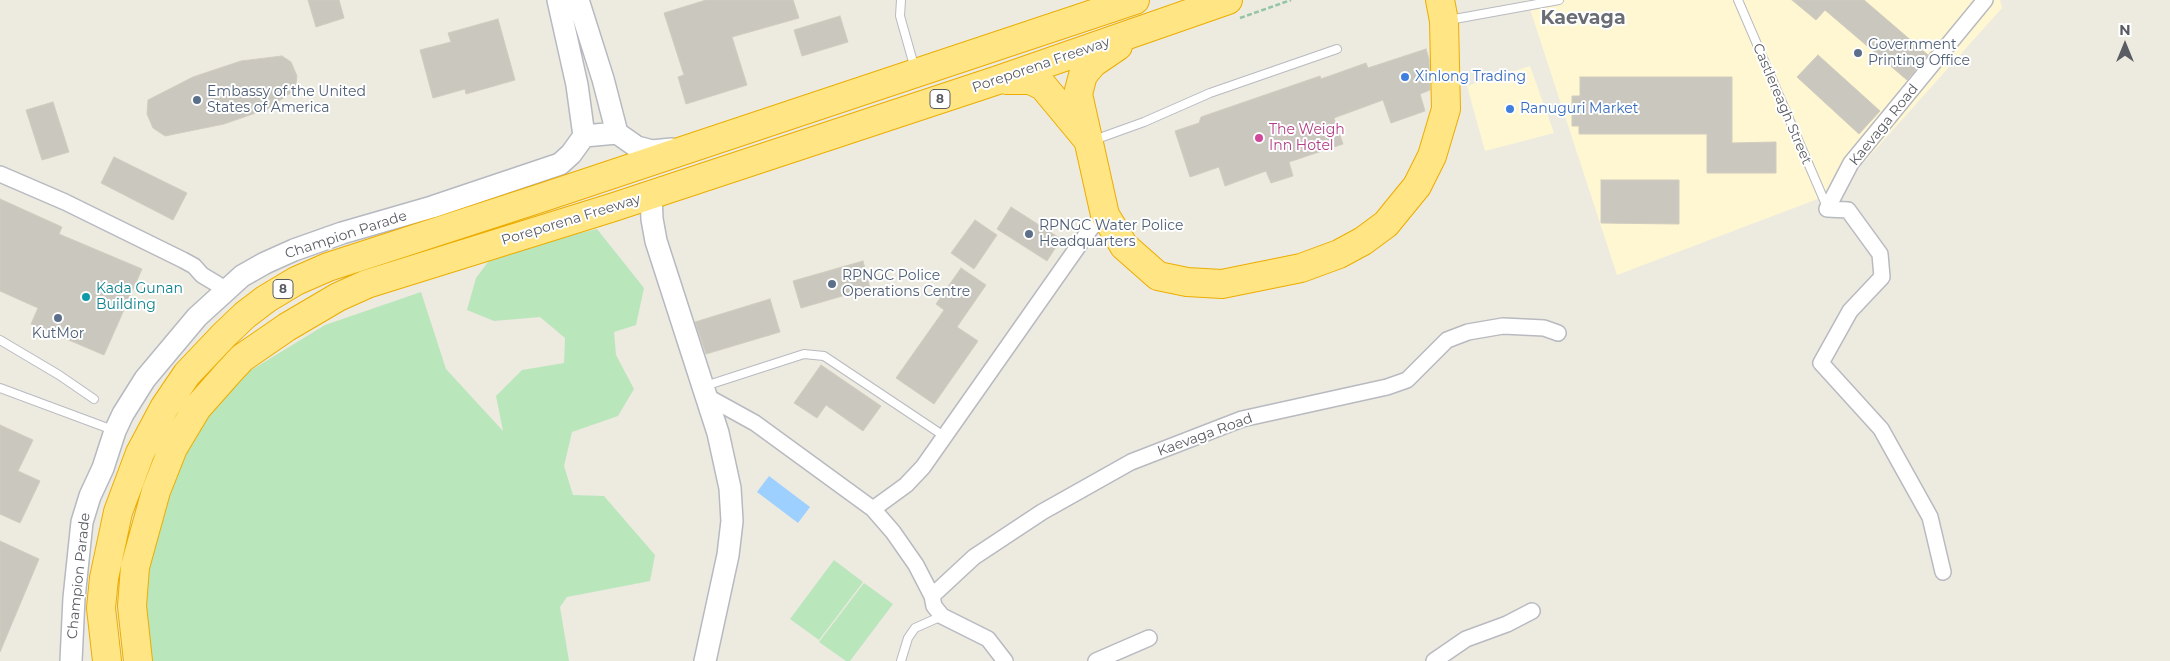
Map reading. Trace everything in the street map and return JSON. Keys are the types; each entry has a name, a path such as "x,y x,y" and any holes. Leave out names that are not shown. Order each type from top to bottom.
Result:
{"highway":[{"name":"Poreporena Freeway","path":"107,661 101,608 104,578 118,512 126,485 150,431 187,374 209,349 245,315 296,281 328,267 1136,0"},
{"name":"Poreporena Freeway","path":"138,661 132,606 135,567 156,491 173,448 197,408 242,358 300,318 367,284 651,194 998,80 1228,0"},
{"path":"1151,26 1102,55 1083,75 1078,94 1105,215 1124,246 1158,276 1187,282 1222,284 1270,276 1332,257 1363,241 1386,224 1417,186 1432,156 1446,109 1442,11"},
{"path":"998,80 1030,80 1043,86 1089,142"}],"main road":[{"path":"558,0 577,85 584,136 616,133 637,147 652,151 694,147"},
{"path":"578,0 601,71 616,133"},
{"name":"Champion Parade","path":"71,661 74,598 82,522 90,496 103,468 115,431 123,414 145,379 197,317 242,276 294,250 342,233 432,207 560,164 571,154 584,136"},
{"path":"651,194 652,219 656,241 705,391 730,488 732,521 728,555 705,661"}],"street":[{"name":"Kaevaga Road","path":"1827,209 1851,163 1985,0"},
{"path":"0,174 65,202 183,260 194,266 202,275 227,290"},
{"path":"1827,209 1848,210 1880,254 1882,278 1850,311 1821,363 1881,429 1930,517 1943,572"},
{"path":"874,509 906,485 923,467 1091,228 1105,215"},
{"name":"Kaevaga Road","path":"932,596 974,557 1042,512 1131,462 1242,419 1407,380 1447,340 1468,332 1503,326 1544,328 1558,333"},
{"path":"705,391 755,423 874,509 916,565 932,596 934,606 942,616 988,639 1005,661"},
{"path":"1434,661 1466,640 1507,624 1532,610"},
{"path":"1096,661 1149,638"}],"lane":[{"path":"901,0 900,16 916,73"},
{"path":"1442,11 1559,0"},
{"name":"Castlereagh Street","path":"1738,0 1827,209"},
{"path":"1089,142 1144,122 1210,93 1337,49"},
{"path":"0,340 59,375 94,399"},
{"path":"705,391 804,354 824,356 944,436"},
{"path":"0,388 115,431"},
{"path":"901,661 908,638 915,628 942,616"}],"shaded area":[{"path":"1527,0 2000,0 2002,8 1865,161 1823,197 1617,275"},
{"name":"Ranuguri Market","path":"1530,66 1554,133 1485,151 1467,86"}],"green space":[{"path":"597,229 644,288 636,325 614,332 616,355 634,389 618,416 572,432 564,466 573,495 604,496 655,555 650,581 567,597 560,607 569,661 140,661 150,541 191,442 230,383 325,325 421,292 446,369 503,431 496,396 522,370 564,363 565,338 540,317 494,321 467,310 476,278 494,254"},
{"path":"834,560 863,582 819,640 790,619"},
{"path":"864,583 893,604 850,661 846,661 819,642"}],"water":[{"path":"769,476 810,507 798,523 757,492"}],"building":[{"path":"308,0 339,0 344,18 316,27"},
{"path":"706,0 793,0 799,18 732,37 747,85 686,104 678,77 684,75 664,13"},
{"path":"1792,0 1864,0 1928,55 1907,80 1825,10 1816,20"},
{"path":"840,16 848,42 802,56 794,30"},
{"path":"498,19 515,80 466,94 465,89 433,98 420,50 451,42 448,33"},
{"name":"The Weigh Inn Hotel","path":"1426,49 1429,59 1430,90 1420,94 1425,111 1391,123 1383,100 1334,118 1343,144 1289,162 1293,176 1271,183 1266,171 1225,186 1219,167 1190,177 1175,131 1199,123 1201,117 1320,76 1321,79 1366,63 1368,68"},
{"path":"1818,55 1880,111 1859,134 1797,77"},
{"path":"282,56 291,62 297,76 295,90 267,109 224,124 165,136 153,128 147,114 148,100 193,77 241,61"},
{"path":"1580,77 1732,77 1732,143 1776,142 1776,173 1707,173 1707,134 1579,134 1579,126 1572,126 1572,96 1580,96"},
{"path":"53,102 69,152 42,160 26,110"},
{"path":"114,157 187,193 173,220 101,183"},
{"path":"1601,180 1679,180 1679,224 1601,223"},
{"name":"Kada Gunan Building","path":"0,199 62,227 59,234 142,269 104,355 31,324 38,308 0,291"},
{"name":"RPNGC Water Police Headquarters","path":"1011,207 1061,239 1047,261 997,229"},
{"path":"975,220 997,235 974,269 951,253"},
{"name":"RPNGC Police Operations Centre","path":"863,261 870,288 801,308 793,281"},
{"path":"961,268 986,285 957,327 978,341 934,404 896,378 944,310 936,304"},
{"path":"770,299 780,332 706,354 695,322"},
{"path":"821,365 881,406 863,431 826,405 817,418 794,403"},
{"path":"0,425 33,440 18,471 40,481 20,523 0,514"},
{"path":"0,541 39,559 0,652"}],"place":[{"name":"Government Printing Office","path":"1858,53"},
{"name":"Xinlong Trading","path":"1405,77"},
{"name":"Embassy of the United States of America","path":"197,100"},
{"name":"Ranuguri Market","path":"1510,109"},
{"name":"The Weigh Inn Hotel","path":"1259,138"},
{"name":"RPNGC Water Police Headquarters","path":"1029,234"},
{"name":"RPNGC Police Operations Centre","path":"832,284"},
{"name":"Kada Gunan Building","path":"86,297"},
{"name":"KutMor","path":"58,318"}],"district":[{"name":"Kaevaga","path":"1583,18"}]}
